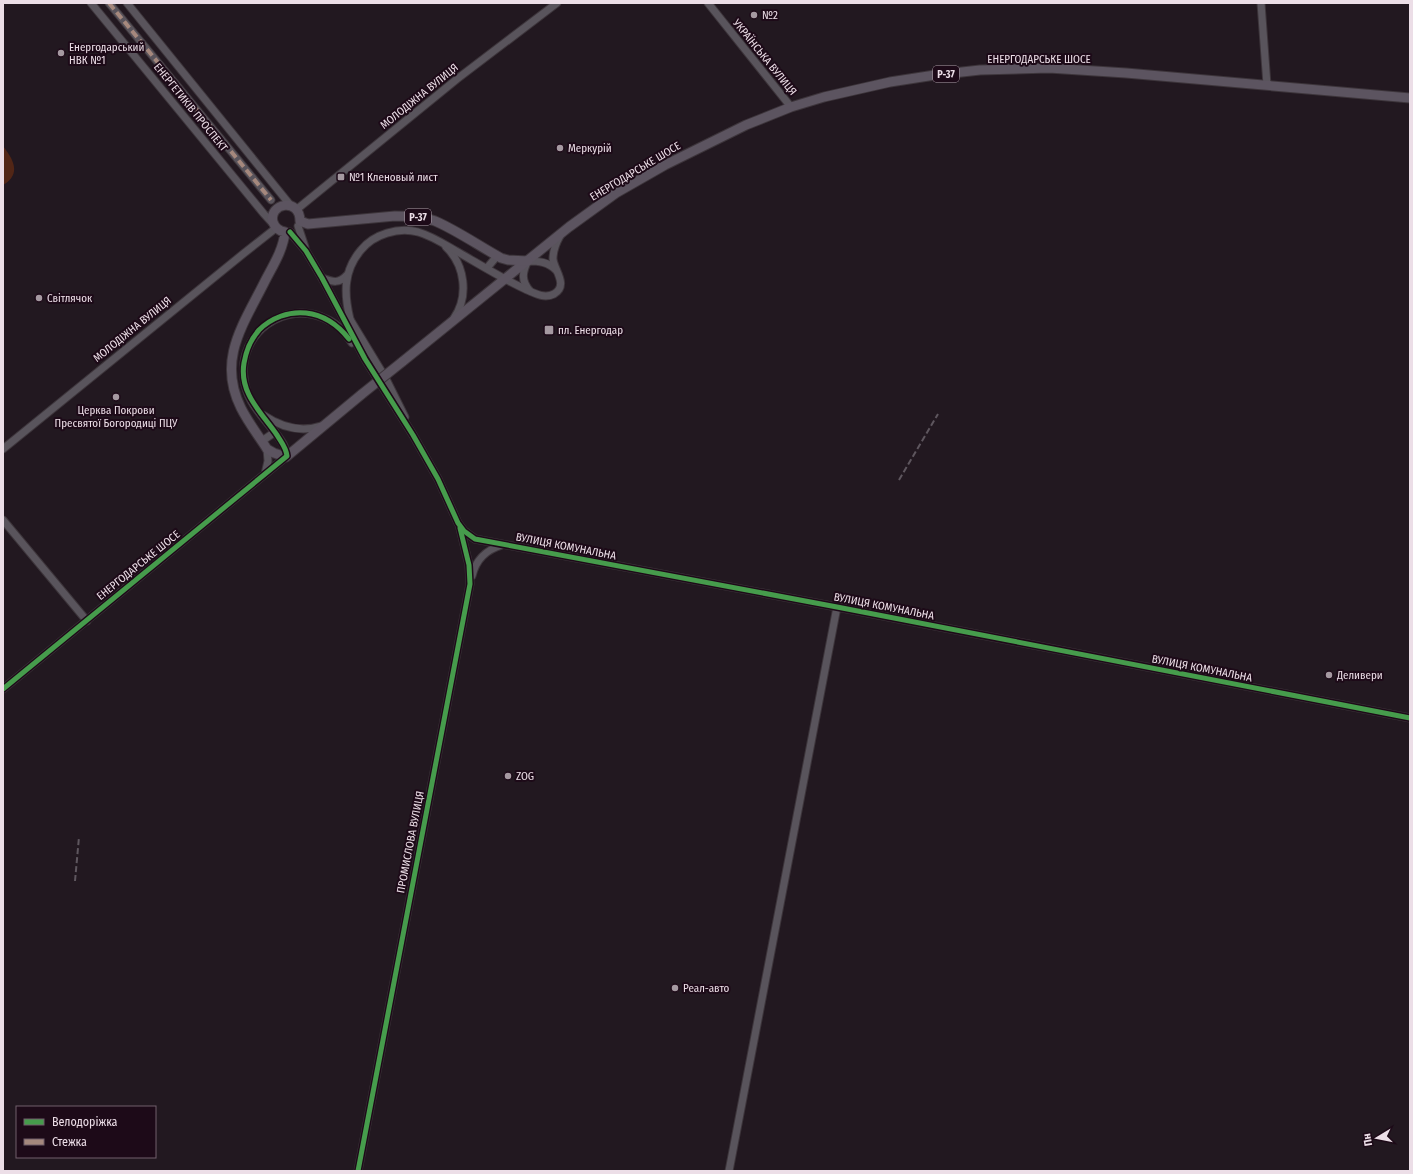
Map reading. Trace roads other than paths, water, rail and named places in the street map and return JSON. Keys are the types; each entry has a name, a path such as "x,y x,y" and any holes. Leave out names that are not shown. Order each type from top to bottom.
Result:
{"main road":[{"name":"ЕНЕРГОДАРСЬКЕ ШОСЕ","path":"286,457 504,279 599,205 646,176 711,142 767,116 791,107 824,97 890,82 980,70 1020,68 1049,68 1126,73 1410,98"},
{"path":"286,457 274,453 264,445 244,414 236,398 230,366 237,338 284,241 281,229 273,216 275,211 282,206 294,208 300,217 299,223"},
{"name":"Р-37","path":"299,223 308,224 395,216 419,217 441,224 496,256 508,260 528,261"}],"street":[{"name":"ЕНЕРГЕТИКІВ ПРОСПЕКТ","path":"92,3 254,202 306,251"},
{"path":"109,3 271,200"},
{"name":"ЕНЕРГЕТИКІВ ПРОСПЕКТ","path":"127,3 294,208"},
{"name":"МОЛОДІЖНА ВУЛИЦЯ","path":"294,208 456,79 557,3"},
{"name":"УКРАЇНСЬКА ВУЛИЦЯ","path":"708,3 791,107"},
{"path":"1261,3 1267,85"},
{"path":"281,229 294,230 299,223"},
{"path":"299,223 306,251 365,359 414,435"},
{"name":"МОЛОДІЖНА ВУЛИЦЯ","path":"3,449 242,254 281,229"},
{"path":"350,319 346,293 347,275 353,260 362,248 372,240 385,234 410,231 424,234 440,241 504,279 544,296 552,295 559,290 561,282 553,261 556,243 561,234"},
{"path":"440,241 453,256 459,267 463,281 460,310 452,321"},
{"path":"487,268 496,256"},
{"path":"530,291 525,285 523,276 523,271 528,261 547,263 558,272"},
{"path":"322,278 336,282 340,281 347,275"},
{"path":"322,278 350,319 390,386 414,435"},
{"path":"286,457 287,453 285,447 256,409 245,386 243,371 245,357 250,344 258,332 276,318 300,312 313,314 326,318 343,331 365,359"},
{"path":"256,409 271,420 291,428 305,429 323,426"},
{"path":"265,474 268,461 264,445 275,432"},
{"name":"ВУЛИЦЯ КОМУНАЛЬНА","path":"414,435 438,479 455,517 464,531 474,539 837,607 1410,718"},
{"name":"ЕНЕРГОДАРСЬКЕ ШОСЕ","path":"3,689 286,457"},
{"name":"ПРОМИСЛОВА ВУЛИЦЯ","path":"358,1171 470,584 470,574 465,545 455,517"},
{"path":"3,520 87,621"},
{"path":"470,584 474,567 480,558 488,551 503,545"},
{"path":"729,1171 837,607"}],"railway":[{"path":"899,480 938,414"},
{"path":"75,881 79,837"}],"place":[{"name":"№2","path":"754,15"},
{"name":"Енергодарський НВК №1","path":"61,53"},
{"name":"Меркурій","path":"560,148"},
{"name":"№1 Кленовый лист","path":"341,177"},
{"name":"Світлячок","path":"39,298"},
{"name":"пл. Енергодар","path":"549,330"},
{"name":"Церква Покрови Пресвятої Богородиці ПЦУ","path":"116,397"},
{"name":"Деливери","path":"1329,675"},
{"name":"ZOG","path":"508,776"},
{"name":"Реал-авто","path":"675,988"}]}
